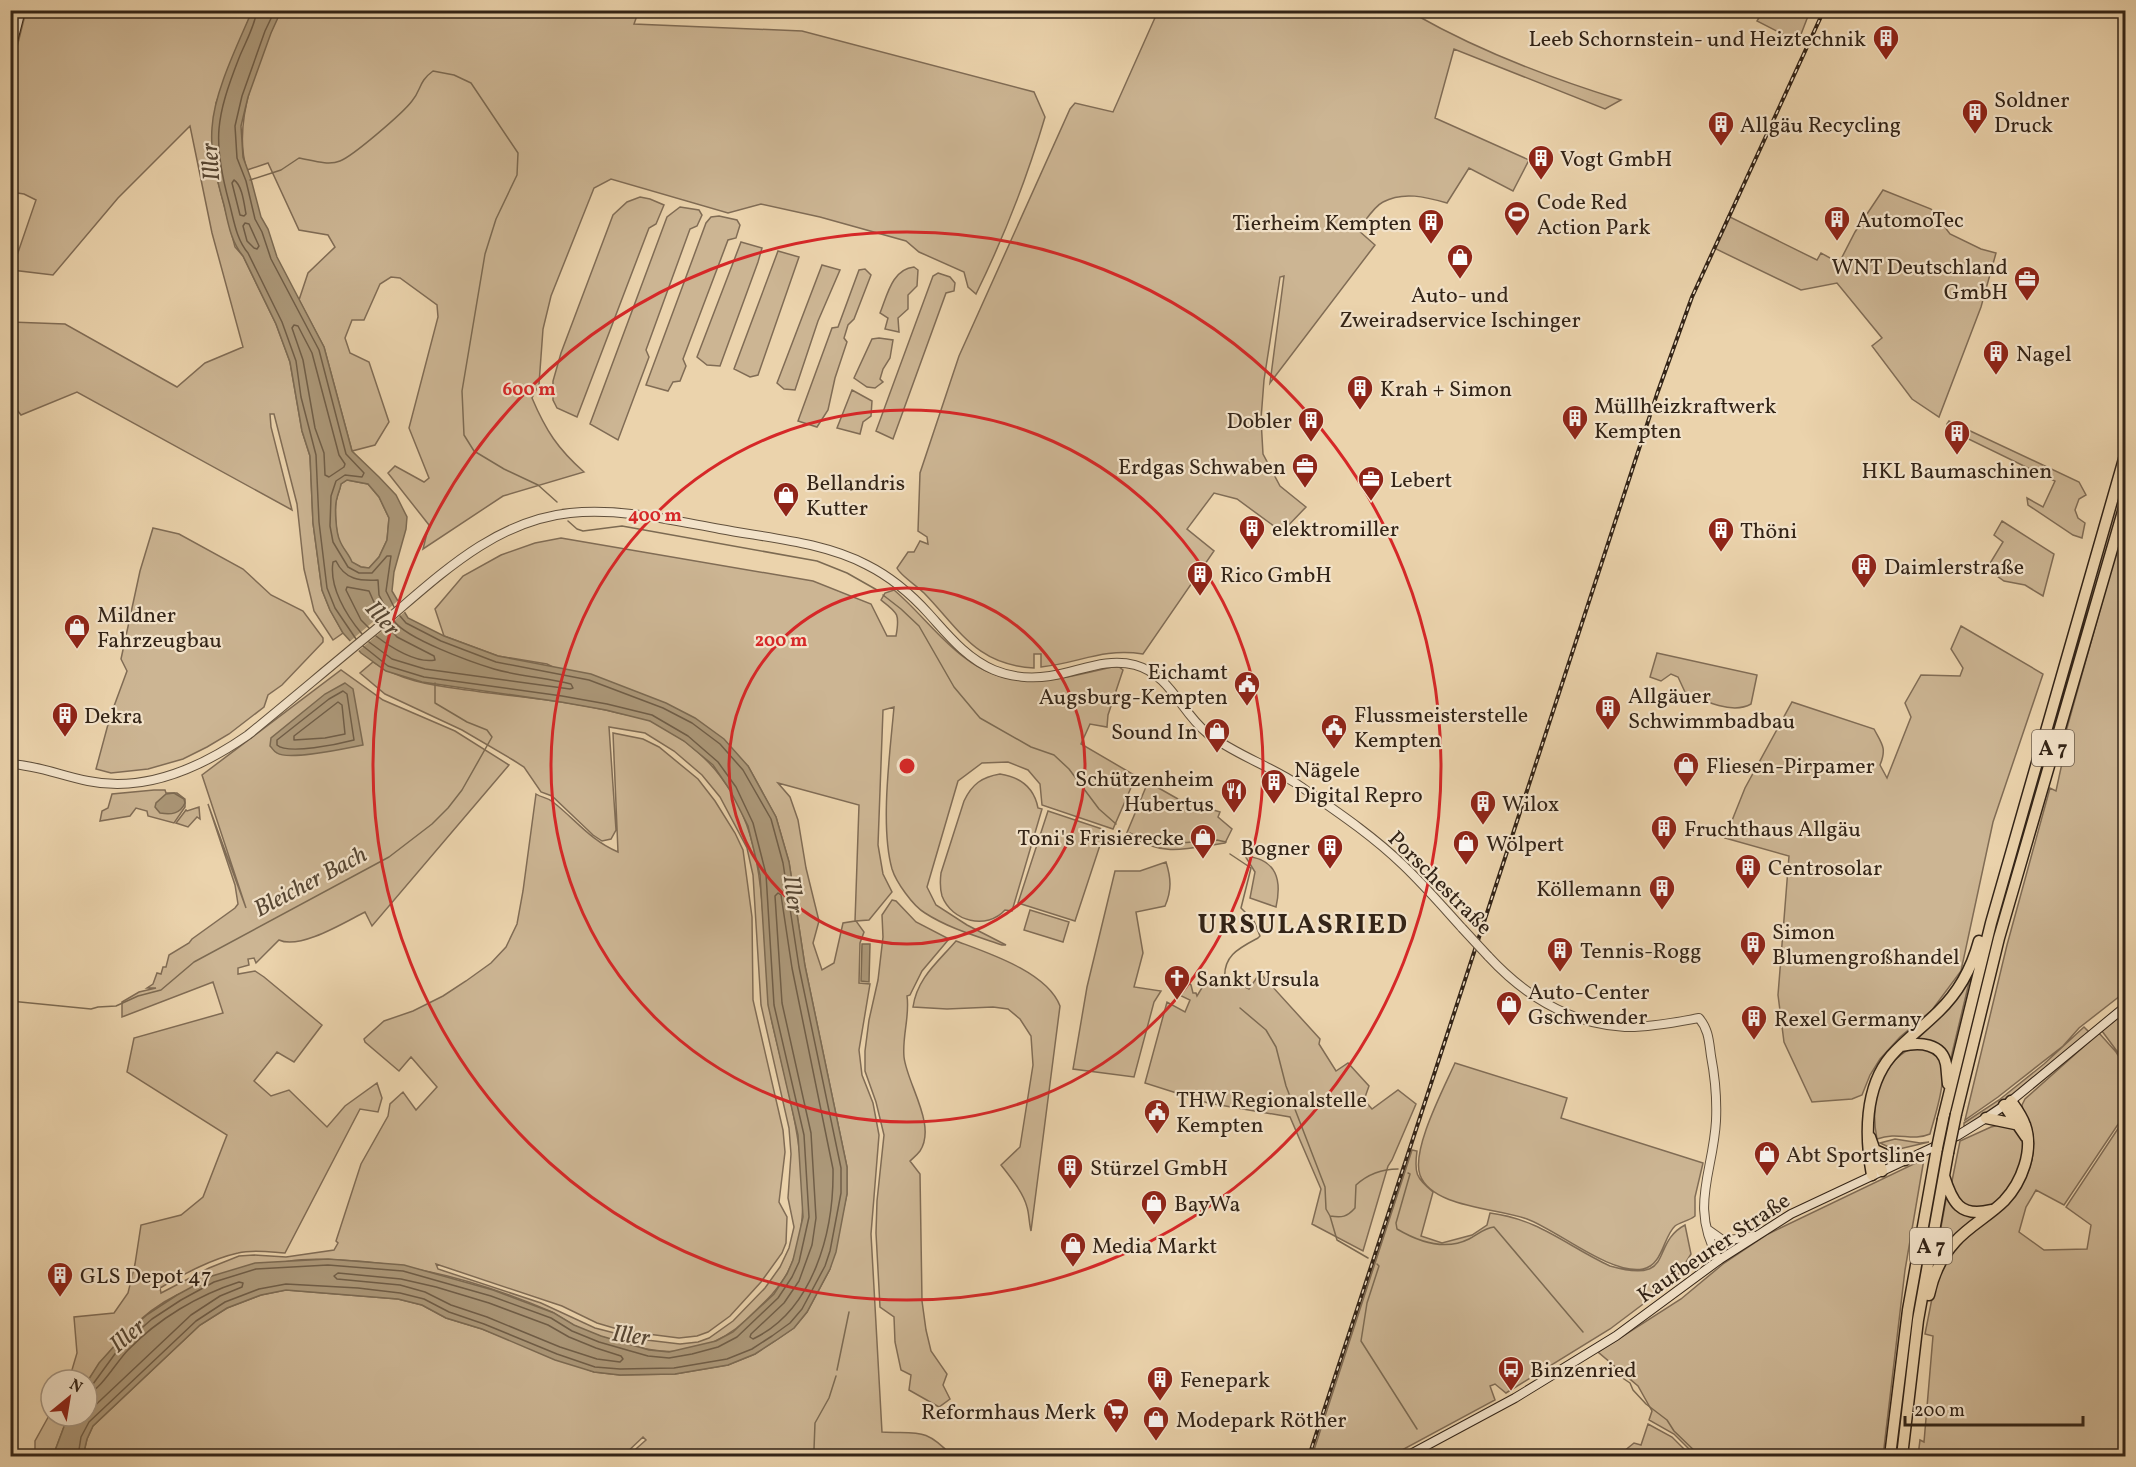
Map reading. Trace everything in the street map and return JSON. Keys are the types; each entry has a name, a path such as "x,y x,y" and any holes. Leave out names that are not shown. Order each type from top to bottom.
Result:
{"highway":[{"name":"A 7","path":"1890,1456 1908,1310 1931,1175 1949,1088 1991,923 2126,452"},
{"name":"A 7","path":"1902,1456 1918,1320 1956,1114 1999,938 2126,501"},
{"path":"1877,1173 1867,1150 1869,1110 1874,1087 1887,1061 1948,1001 1968,970 1979,940 1991,923"},
{"path":"1902,1046 1924,1043 1938,1050 1946,1062 1949,1088"},
{"path":"2007,1103 2015,1124 2028,1140"},
{"path":"1918,1320 1927,1304 1932,1282 1946,1254 1961,1236 2005,1200 2017,1182 2026,1160 2028,1140 2025,1124 2007,1103"},
{"path":"1986,1118 2015,1124"},
{"path":"1869,1133 1875,1150 1877,1173"},
{"path":"1875,1150 1905,1161"},
{"path":"1944,1173 1950,1195 1959,1207 1974,1212 1994,1209"}],"main road":[{"path":"10,53 21,10"},
{"name":"Kaufbeurer Straße","path":"1407,1456 1496,1409 1616,1336 1719,1260 1791,1214 1948,1140 1986,1118 2126,1006"}],"street":[{"name":"Porschestraße","path":"10,764 35,767 104,784 133,784 192,768 228,749 248,735 474,549 492,538 537,519 567,513 601,511 634,513 810,546 859,561 888,577 903,589 963,651 994,670 1010,675 1052,676 1099,664 1128,663 1140,666 1158,676 1174,692 1190,716 1211,736 1291,780 1352,822 1403,864 1508,976 1537,999 1555,1009 1588,1021 1625,1027 1699,1018 1707,1027 1715,1077 1716,1122 1703,1205 1705,1228"},
{"path":"1705,1228 1724,1241 1755,1236"},
{"path":"1705,1228 1719,1260"}],"shaded area":[{"path":"281,10 639,10 634,24 802,31 1034,92 1045,117 1014,207 976,294 968,287 964,272 919,252 906,241 820,217 761,204 728,213 611,179 594,188 551,296 543,329 539,384 532,398 554,439 584,472 503,496 423,549 429,525 388,473 395,466 424,482 429,478 409,428 438,317 437,305 400,278 391,277 380,284 364,320 352,320 345,338 350,353 369,362 389,422 375,445 352,451 324,347 299,300 308,273 335,247 328,235 299,230 268,163 247,170 243,151 245,110 250,88"},
{"path":"26,11 252,11 216,103 218,182 235,247 243,256 276,324 290,362 302,431 310,456 313,523 322,590 343,633 333,640 314,611 304,569 297,504 274,414 270,414 271,427 292,510 77,392 21,415 11,402 11,322 65,324 177,387 205,363 243,347 212,233 190,126 118,198 53,275 12,270 36,200 24,194 11,192 11,71"},
{"path":"1158,11 1417,11 1416,15 1465,41 1568,83 1621,100 1605,109 1454,49 1435,118 1529,160 1513,191 1469,168 1447,203 1407,196 1379,204 1358,230 1375,245 1270,383 1284,276 1280,277 1264,380 1261,419 1263,454 1280,486 1306,507 1282,532 1237,499 1214,493 1187,529 1214,551 1143,654 1103,654 1041,667 1041,654 1034,654 1034,668 1014,665 983,653 959,632 924,593 897,568 908,552 914,552 920,541 928,544 927,537 918,531 920,473 959,356 1070,109 1075,103 1113,112"},
{"path":"1763,11 1810,11 1798,42 1757,21"},
{"path":"1883,190 1931,209 1950,234 1981,249 1996,253 1981,307 1939,417 1912,399 1872,346 1882,338 1837,283 1801,290 1714,248 1728,216 1817,260 1821,253 1839,263 1855,232"},
{"path":"640,197 664,205 656,224 649,228 577,417 557,408 553,400 553,381 561,353 613,215 627,202"},
{"path":"680,207 699,210 702,215 697,226 690,229 646,350 649,357 618,440 590,424 667,217"},
{"path":"719,216 737,220 740,225 736,238 728,240 683,359 686,366 680,381 673,382 668,391 646,385 706,223 711,217"},
{"path":"741,242 762,248 720,366 707,365 697,357"},
{"path":"778,251 799,257 758,375 750,377 734,369"},
{"path":"822,265 840,270 818,321 795,390 784,389 777,383"},
{"path":"914,267 918,270 917,286 908,295 908,309 898,318 899,332 885,329 888,318 880,313 891,284 900,273"},
{"path":"865,269 871,275 854,319 848,325 844,338 847,342 835,378 828,410 817,427 798,421 832,328 838,327 859,270"},
{"path":"938,273 950,277 955,283 954,291 946,293 893,439 876,431 933,276"},
{"path":"872,339 893,340 890,358 880,379 883,382 875,388 867,387 854,378"},
{"path":"852,390 872,401 871,416 863,422 860,434 837,428"},
{"path":"1949,421 2079,482 2086,495 2079,499 2075,510 2078,518 2085,523 2082,538 2073,535 2028,505 2027,498 2043,507 2055,481 1948,429"},
{"path":"347,480 368,484 379,497 389,518 387,540 379,557 369,568 351,562 338,537 336,502 341,484"},
{"path":"2002,521 2054,554 2043,596 2025,585 2004,581 1989,570 1989,565 2003,542 1994,535"},
{"path":"153,528 179,534 243,569 271,595 303,611 323,638 323,642 282,685 268,695 264,707 229,734 183,759 148,769 111,773 96,769 110,717 127,671 121,659 140,571"},
{"path":"561,538 813,581 871,604 887,636 896,636 898,623 894,611 881,600 885,593 894,590 965,658 982,669 1000,676 1018,680 1036,680 1074,676 1112,667 1119,667 1123,670 1108,715 1107,727 1090,724 1081,744 1136,776 1113,829 1042,805 1040,784 1028,770 1008,762 982,763 958,781 927,887 936,905 967,925 1006,945 962,931 920,910 897,880 888,852 886,811 894,707 883,710 878,845 883,874 892,892 869,920 856,921 864,932 860,943 859,983 870,984 859,1050 862,1075 873,1103 879,1135 871,1234 882,1432 927,1436 935,1440 952,1456 628,1456 646,1440 643,1437 623,1456 83,1456 92,1428 99,1428 99,1420 200,1325 227,1308 261,1295 286,1290 398,1299 422,1305 446,1318 482,1329 594,1372 620,1375 675,1374 728,1365 755,1354 775,1341 794,1328 807,1312 830,1269 847,1194 847,1167 805,966 789,862 776,817 748,766 547,664 498,656 444,636 435,609 463,576 501,555 535,543","holes":["778,783 859,805 855,921 843,923 834,963 822,970 813,943 819,921 806,868 798,820 790,797"]},
{"path":"2117,549 2122,553 2119,619 2126,621 2125,992 2079,1028 2063,1046 1965,1120 2007,945 2050,788 2056,791 2064,754 2060,753"},
{"path":"1961,626 2043,674 1993,822 1961,971 1932,1010 1900,1037 1880,1059 1862,1095 1852,1099 1812,1102 1784,1042 1778,995 1789,856 1725,838 1745,788 1792,702 1874,729 1883,746 1880,765 1887,778 1911,717 1905,703 1921,675 1960,676 1963,668 1951,649"},
{"path":"1657,653 1757,675 1751,704 1735,708 1717,705 1685,692 1678,677 1671,674 1661,681 1650,677"},
{"path":"373,662 393,673 426,683 579,705 635,716 656,723 687,743 710,763 741,810 750,835 761,889 770,1013 800,1151 803,1186 802,1219 797,1250 781,1283 746,1320 715,1341 678,1351 633,1346 582,1329 552,1312 501,1292 448,1276 394,1265 309,1259 276,1264 177,1295 139,1321 97,1368 73,1368 77,1353 74,1317 114,1313 128,1293 141,1225 181,1215 203,1197 227,1135 127,1072 134,1038 223,1013 213,982 122,1017 122,1002 139,992 156,988 147,988 153,984 157,973 161,974 163,967 166,967 169,955 189,943 238,904 235,885 208,804 246,908 202,775 341,670 383,700 455,731 509,765 372,926 365,912 310,938 288,942 279,940 256,963 254,958 248,959 249,965 238,968 238,974 255,971 264,977 322,1025 294,1062 277,1052 254,1081 271,1096 289,1090 327,1127 345,1106 377,1083 382,1098 378,1112 360,1109 285,1253 250,1251 228,1256 179,1277 160,1288 161,1293 209,1268 239,1256 286,1257 334,1250 361,1164 388,1116 390,1104 403,1092 416,1110 437,1087 411,1057 399,1071 364,1039 384,1021 413,1011 443,996 491,963 506,947 517,924 536,794 551,800 591,836 618,852 613,733 643,739 659,747 698,779 715,801 743,850 752,917 753,1000 783,1130 785,1152 779,1202 787,1217 786,1243 782,1253 761,1282 730,1316 708,1332 679,1338 624,1331 597,1323 562,1306 436,1264 438,1269 541,1303 595,1328 638,1339 680,1344 709,1338 733,1321 765,1288 780,1267 789,1248 794,1227 788,1198 791,1154 789,1128 761,1005 753,875 747,848 720,797 702,775 674,751 645,733 609,727 616,830 611,839 602,841 552,796 541,792 524,767 462,730 385,694 360,673"},
{"path":"1000,774 1025,784 1033,794 1038,808 1042,809 1012,911 1005,910 989,920 970,920 954,912 947,905 941,893 941,873 967,795 978,782"},
{"path":"1148,782 1178,799 1220,812 1218,817 1232,829 1225,843 1175,850 1152,846 1126,835"},
{"path":"154,790 177,793 185,799 185,807 174,823 148,816 147,811 136,808 130,816 100,821 102,811 108,808 112,794"},
{"path":"199,807 200,819 197,817 188,827 176,823 186,810"},
{"path":"1048,811 1105,830 1075,921 1018,903"},
{"path":"1245,856 1264,861 1275,872 1278,888 1276,907 1250,898 1255,872"},
{"path":"1166,862 1170,884 1165,906 1136,912 1143,953 1134,987 1161,991 1154,1002 1134,1077 1073,1069 1087,987 1115,871 1140,871"},
{"path":"892,900 896,901 916,922 949,939 922,971 910,995 907,996 908,1011 904,1049 906,1068 925,1129 920,1151 910,1161 920,1174 922,1301 926,1330 931,1351 947,1374 943,1385 950,1399 939,1407 909,1390 911,1375 901,1370 895,1342 894,1317 880,1307 876,1233 884,1135 865,1071 865,1051 878,980 883,937 882,915"},
{"path":"1030,910 1069,922 1063,942 1024,930"},
{"path":"956,941 1000,958 1030,974 1043,983 1060,1006 1031,1231 1028,1209 1023,1196 1001,1165 1020,1147 1033,1065 1031,1036 1020,1019 1008,1009 913,1007 924,979"},
{"path":"1972,970 1950,1062 1939,1048 1931,1043 1914,1040"},
{"path":"1260,973 1320,1039 1319,1044 1336,1071 1348,1063 1369,1086 1364,1100 1372,1109 1398,1090 1416,1104 1388,1166 1363,1251 1312,1224 1321,1189 1290,1117 1208,1103 1145,1083 1167,1002 1185,1012 1190,1000 1171,991 1182,977 1191,985 1193,993 1197,996 1203,986 1235,982 1249,989"},
{"path":"2125,1012 2125,1062 2102,1031"},
{"path":"2084,1027 2089,1032 2005,1100 1964,1127 1964,1123 1999,1100 2044,1064"},
{"path":"2099,1033 2125,1066 2125,1114 2064,1205 2036,1190 2026,1207 2019,1232 2044,1250 2087,1249 2091,1225 2066,1207 2125,1118 2125,1456 1918,1456 1920,1440 1924,1442 1933,1336 1925,1334 1935,1283 1957,1244 2022,1185 2033,1156 2033,1139 2022,1105 2025,1099"},
{"path":"1912,1048 1931,1049 1938,1056 1942,1065 1943,1076 1939,1102 1930,1134 1877,1139 1875,1113 1879,1087 1891,1064"},
{"path":"1455,1063 1567,1098 1561,1118 1703,1163 1695,1197 1695,1216 1675,1226 1655,1262 1643,1269 1630,1269 1600,1259 1527,1219 1452,1201 1438,1194 1427,1186 1420,1175 1418,1164 1424,1135"},
{"path":"2003,1124 2017,1129 2023,1142 2022,1160 2013,1181 1999,1199 1991,1205 1980,1208 1960,1203 1951,1186 1960,1141"},
{"path":"1895,1139 1929,1142 1895,1150 1880,1143"},
{"path":"1412,1150 1417,1151 1417,1175 1433,1192 1421,1236 1442,1243 1472,1235 1487,1225 1490,1213 1507,1216 1538,1227 1610,1266 1645,1270 1654,1266 1674,1233 1685,1225 1691,1254 1675,1280 1610,1329 1506,1393 1495,1384 1490,1386 1495,1400 1391,1456 1312,1456"},
{"path":"1924,1159 1905,1270 1883,1456 1696,1456 1674,1434 1649,1420 1652,1411 1638,1386 1598,1352 1681,1299 1723,1264 1768,1234"},
{"path":"1947,1194 1981,1216 1934,1266"},
{"path":"1648,1424 1672,1437 1691,1456 1618,1456 1634,1443 1641,1445"},
{"path":"42,1428 64,1428 53,1456 35,1456 35,1441"}],"water":[{"name":"Iller","path":"252,11 281,11 248,97 241,126 243,157 261,217 268,229 277,257 324,347 352,451 396,495 407,517 394,572 392,591 408,618 444,636 498,656 591,674 666,703 695,718 724,739 748,766 776,817 789,862 805,966 847,1167 847,1194 836,1252 830,1269 807,1312 794,1328 775,1341 755,1354 728,1365 675,1374 620,1375 594,1372 555,1360 482,1329 446,1318 422,1305 398,1299 286,1290 261,1295 227,1308 200,1325 99,1420 99,1368 96,1368 128,1331 148,1314 177,1295 212,1276 255,1263 328,1259 404,1265 493,1290 554,1313 574,1325 601,1336 649,1350 669,1352 716,1341 733,1332 774,1294 793,1260 803,1217 798,1135 768,1005 760,875 748,826 730,790 713,765 684,741 650,721 561,702 422,682 386,671 361,653 343,633 330,610 322,590 313,523 310,456 302,431 290,362 276,324 233,238 213,157 214,114 228,68","holes":["347,480 368,484 379,497 389,518 387,540 379,557 369,568 361,567 352,562 341,544 337,526 336,502 341,484"]},
{"path":"345,683 353,689 363,745 293,756 274,751 270,746 271,738 325,694"},
{"path":"174,793 184,799 183,807 175,813 160,813 155,807 156,803 166,794"},
{"path":"862,944 870,944 869,982 861,981"},
{"path":"64,1428 92,1428 83,1456 53,1456"}],"pier":[{"path":"400,599 407,610 356,653 348,643"}],"waterway":[{"path":"250,180 281,170 299,158 330,163 340,161 378,134 407,107 422,82 433,71 454,75 471,83 518,153 517,175 496,219 485,254 462,391 464,435 474,451 504,469 538,485 557,502"},
{"path":"568,521 583,531 622,526 817,561 847,573 877,590"},
{"path":"883,595 919,626 954,687 980,718 1031,747 1054,755 1069,769 1099,809 1116,824"},
{"name":"Bleicher Bach","path":"10,1001 91,1009 116,1006 138,996 161,990 194,962 389,857 432,824 448,808 462,790 492,737 487,730 467,722 435,703 435,683"},
{"path":"1130,833 1156,845 1217,840 1226,842"},
{"path":"1225,981 1226,965 1229,959 1238,949 1260,936 1254,921 1241,908 1251,868 1230,854"},
{"path":"1240,1008 1266,1030 1276,1047 1286,1086 1325,1187 1326,1209 1330,1216 1344,1216 1355,1208 1356,1185 1360,1181 1381,1171 1398,1169"},
{"path":"1408,1173 1410,1174 1396,1223 1397,1229 1414,1238 1441,1245 1460,1243 1494,1227 1583,1332"},
{"path":"1330,1216 1337,1240 1368,1258"},
{"path":"1377,1264 1379,1266 1367,1303 1361,1341 1417,1429"},
{"path":"837,1370 849,1312"},
{"path":"1619,1372 1646,1404 1667,1420 1674,1431 1700,1456"},
{"path":"814,1449 815,1423 829,1398 836,1376"}],"railway":[{"path":"1309,1456 1657,394 1692,297 1824,10"}],"place":[{"name":"Leeb Schornstein- und Heiztechnik","path":"1886,61"},
{"name":"Soldner Druck","path":"1975,135"},
{"name":"Allgäu Recycling","path":"1721,147"},
{"name":"Vogt GmbH","path":"1541,181"},
{"name":"Code Red Action Park","path":"1517,237"},
{"name":"AutomoTec","path":"1837,242"},
{"name":"Tierheim Kempten","path":"1431,245"},
{"name":"Auto- und Zweiradservice Ischinger","path":"1460,280"},
{"name":"WNT Deutschland GmbH","path":"2027,302"},
{"name":"Nagel","path":"1996,376"},
{"name":"Krah + Simon","path":"1360,411"},
{"name":"Müllheizkraftwerk Kempten","path":"1575,441"},
{"name":"Dobler","path":"1311,443"},
{"name":"HKL Baumaschinen","path":"1957,456"},
{"name":"Erdgas Schwaben","path":"1305,489"},
{"name":"Lebert","path":"1371,502"},
{"name":"Bellandris Kutter","path":"786,518"},
{"name":"elektromiller","path":"1252,551"},
{"name":"Thöni","path":"1721,553"},
{"name":"Daimlerstraße","path":"1864,589"},
{"name":"Rico GmbH","path":"1200,597"},
{"name":"Mildner Fahrzeugbau","path":"77,650"},
{"name":"Eichamt Augsburg-Kempten","path":"1247,707"},
{"name":"Allgäuer Schwimmbadbau","path":"1608,731"},
{"name":"Dekra","path":"65,738"},
{"name":"Flussmeisterstelle Kempten","path":"1334,750"},
{"name":"Sound In","path":"1217,754"},
{"name":"Fliesen-Pirpamer","path":"1686,788"},
{"name":"Nägele Digital Repro","path":"1274,805"},
{"name":"Schützenheim Hubertus","path":"1234,814"},
{"name":"Wilox","path":"1483,826"},
{"name":"Fruchthaus Allgäu","path":"1664,851"},
{"name":"Toni's Frisierecke","path":"1203,860"},
{"name":"Wölpert","path":"1466,866"},
{"name":"Bogner","path":"1330,870"},
{"name":"Centrosolar","path":"1748,890"},
{"name":"Köllemann","path":"1662,911"},
{"name":"Simon Blumengroßhandel","path":"1753,967"},
{"name":"Tennis-Rogg","path":"1560,973"},
{"name":"Sankt Ursula","path":"1177,1001"},
{"name":"Auto-Center Gschwender","path":"1509,1027"},
{"name":"Rexel Germany","path":"1754,1041"},
{"name":"THW Regionalstelle Kempten","path":"1157,1135"},
{"name":"Abt Sportsline","path":"1767,1177"},
{"name":"Stürzel GmbH","path":"1070,1190"},
{"name":"BayWa","path":"1154,1226"},
{"name":"Media Markt","path":"1073,1268"},
{"name":"GLS Depot 47","path":"60,1298"},
{"name":"Binzenried","path":"1511,1392"},
{"name":"Fenepark","path":"1160,1402"},
{"name":"Reformhaus Merk","path":"1116,1434"},
{"name":"Modepark Röther","path":"1156,1442"}],"district":[{"name":"URSULASRIED","path":"1303,923"}]}
